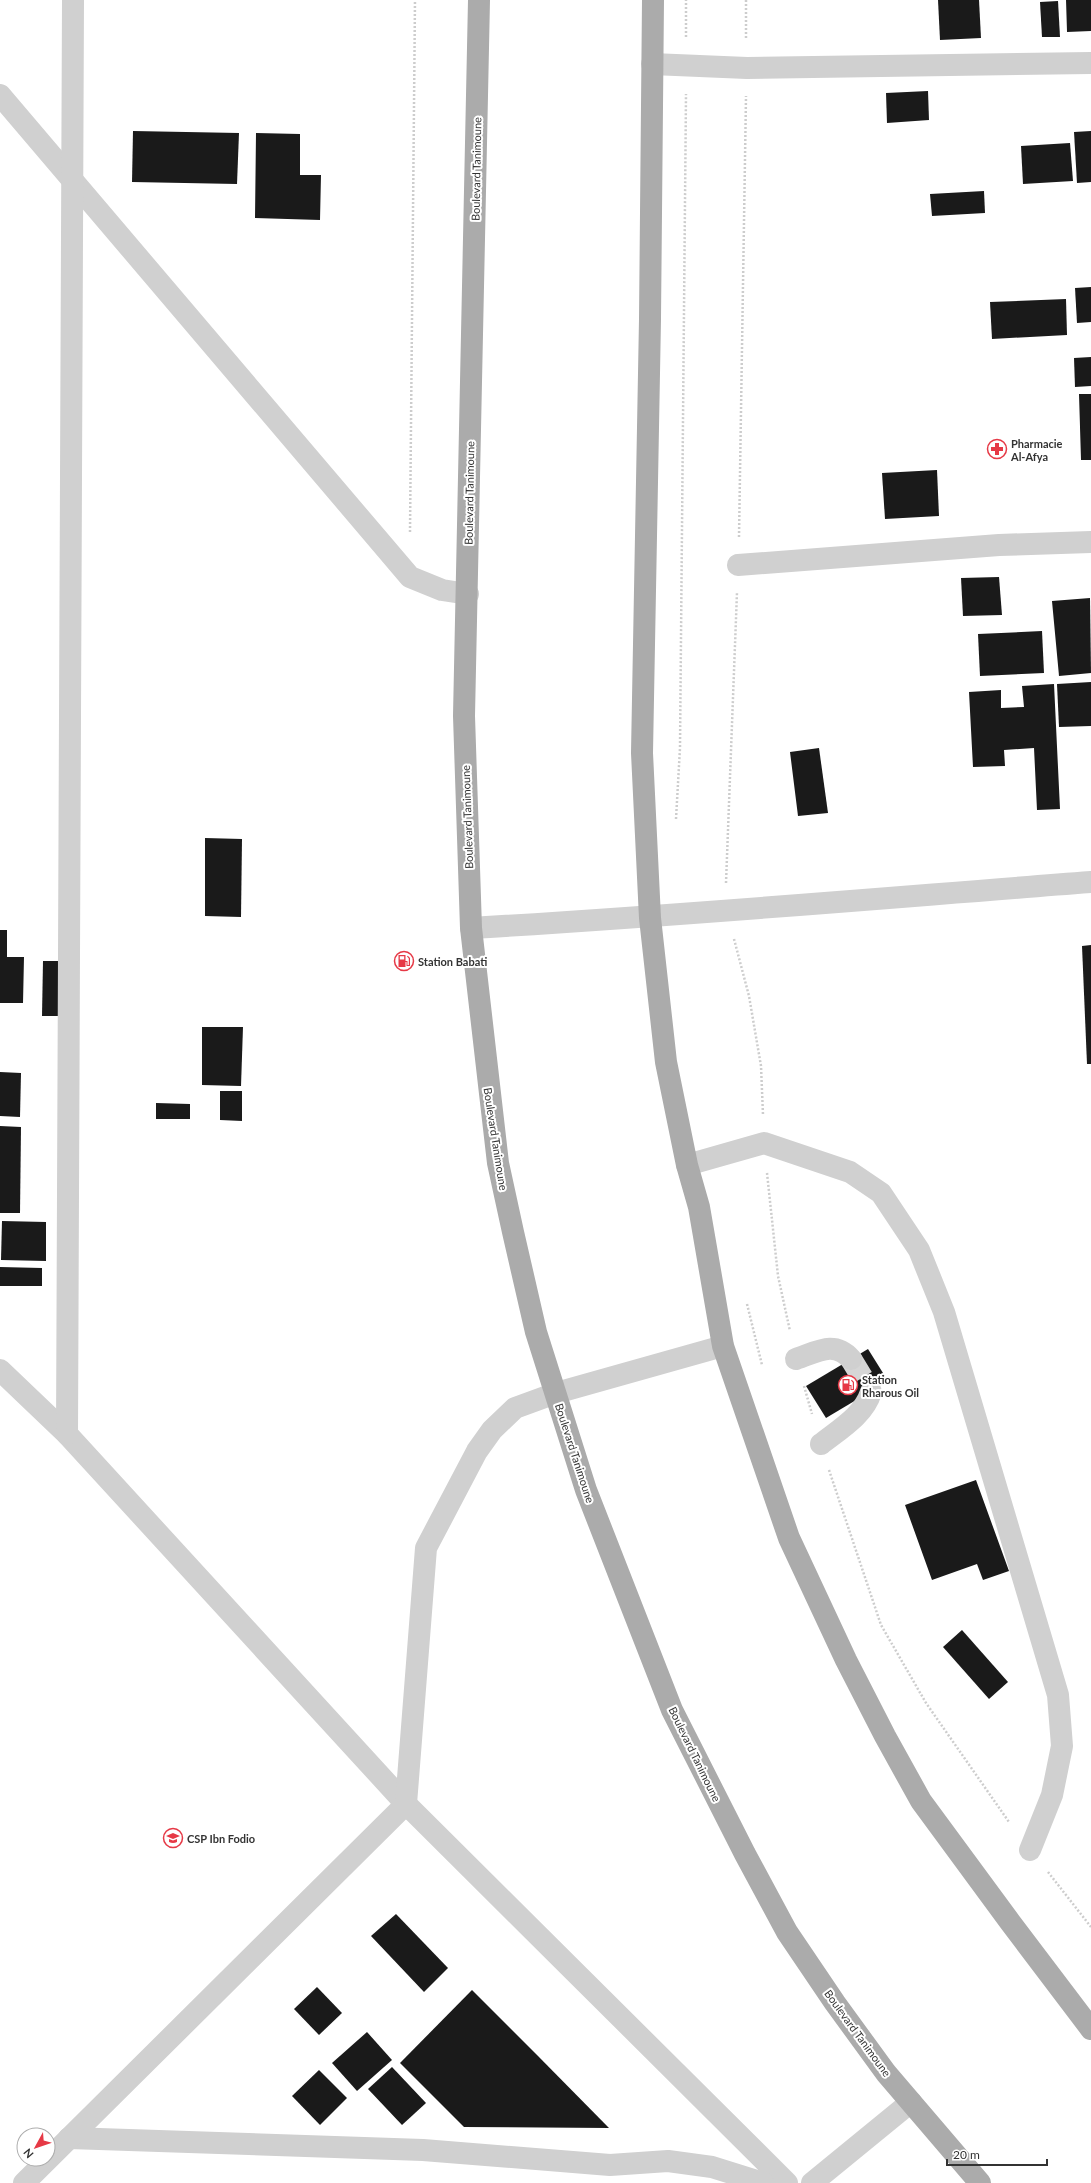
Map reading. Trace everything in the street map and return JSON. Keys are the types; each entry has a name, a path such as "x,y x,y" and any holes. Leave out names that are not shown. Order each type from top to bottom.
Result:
{"main road":[{"name":"Boulevard Tanimoune","path":"479,0 468,594 464,716 471,928 498,1162 536,1332 586,1490 676,1717 745,1854 787,1932 835,2003 886,2073 980,2183"},
{"path":"653,0 650,319 642,753 650,918 666,1062 687,1165 699,1207 723,1346 789,1538 846,1660 885,1736 921,1800 1091,2029"}],"street":[{"path":"67,1434 73,0"},
{"path":"652,64 686,64 747,68 1091,63"},
{"path":"0,95 410,577 442,590 468,594"},
{"path":"738,565 999,545 1091,542"},
{"path":"471,928 650,918 725,910 1091,882"},
{"path":"687,1165 764,1143 850,1172 881,1193 919,1250 944,1312 1058,1695 1062,1746 1052,1795 1030,1850"},
{"path":"24,2183 406,1804 426,1548 477,1451 492,1430 515,1408 556,1393 723,1346"},
{"path":"796,1359 832,1347 844,1351 852,1359"},
{"path":"0,1370 67,1434 406,1804 787,2183"},
{"path":"821,1444 862,1411 868,1403 871,1392"},
{"path":"812,2183 879,2130 911,2102"},
{"path":"69,2138 423,2150 610,2165 668,2161 712,2167 763,2183"}],"path":[{"path":"410,577 415,0"},
{"path":"676,824 680,748 686,0"},
{"path":"746,0 747,68 738,565 725,910 749,996 762,1066 764,1143 778,1276 796,1359 821,1444 881,1625 926,1703 953,1739 994,1802 1091,1927"},
{"path":"746,1301 763,1370"}],"building":[{"path":"938,0 979,0 981,38 940,40"},
{"path":"1066,0 1091,0 1091,31 1067,32"},
{"path":"1058,1 1060,37 1042,37 1040,2"},
{"path":"928,91 929,120 887,123 886,93"},
{"path":"133,131 239,133 237,184 132,182"},
{"path":"1091,131 1091,182 1077,183 1074,132"},
{"path":"256,133 300,134 300,175 321,175 320,220 255,218"},
{"path":"1070,143 1073,181 1023,184 1021,146"},
{"path":"984,191 985,213 932,216 930,194"},
{"path":"1091,287 1091,322 1077,323 1075,288"},
{"path":"1066,299 1067,335 992,339 990,302"},
{"path":"1091,357 1091,386 1075,387 1074,358"},
{"path":"1079,394 1091,394 1091,460 1081,460"},
{"path":"937,470 939,516 885,519 882,473"},
{"path":"999,577 1002,615 963,616 961,578"},
{"path":"1090,598 1091,673 1059,676 1052,601"},
{"path":"1042,631 1044,673 980,676 978,634"},
{"path":"1091,682 1091,726 1059,727 1057,684"},
{"path":"1054,684 1060,809 1037,810 1034,748 1004,750 1005,766 973,767 969,692 1001,690 1001,708 1024,707 1022,686"},
{"path":"819,748 828,813 798,816 790,752"},
{"path":"205,838 242,839 241,917 205,916"},
{"path":"0,930 7,930 7,957 24,957 23,1003 0,1003"},
{"path":"1091,945 1091,1064 1087,1064 1082,946"},
{"path":"43,961 59,961 58,1016 42,1016"},
{"path":"202,1027 243,1027 241,1086 202,1085"},
{"path":"0,1072 21,1073 20,1117 0,1116"},
{"path":"220,1091 242,1091 242,1121 220,1120"},
{"path":"156,1103 190,1104 190,1119 156,1119"},
{"path":"0,1126 21,1127 20,1213 0,1213"},
{"path":"2,1221 46,1222 46,1261 1,1260"},
{"path":"0,1267 42,1268 42,1286 0,1286"},
{"path":"868,1349 888,1381 826,1418 806,1386"},
{"path":"976,1480 1009,1571 983,1580 977,1564 932,1580 905,1505"},
{"path":"962,1630 1008,1682 989,1699 943,1647"},
{"path":"396,1914 448,1968 424,1992 371,1936"},
{"path":"317,1987 342,2013 319,2035 294,2009"},
{"path":"472,1990 609,2128 464,2127 400,2063"},
{"path":"367,2032 392,2060 357,2091 332,2063"},
{"path":"392,2067 426,2103 402,2125 368,2089"},
{"path":"319,2070 347,2098 320,2125 292,2096"}],"tunnel":[{"path":"851,1359 871,1392"}],"place":[{"name":"Pharmacie Al-Afya","path":"997,449"},
{"name":"Station Babati","path":"404,961"},
{"name":"Station Rharous Oil","path":"848,1385"},
{"name":"CSP Ibn Fodio","path":"173,1838"}]}
